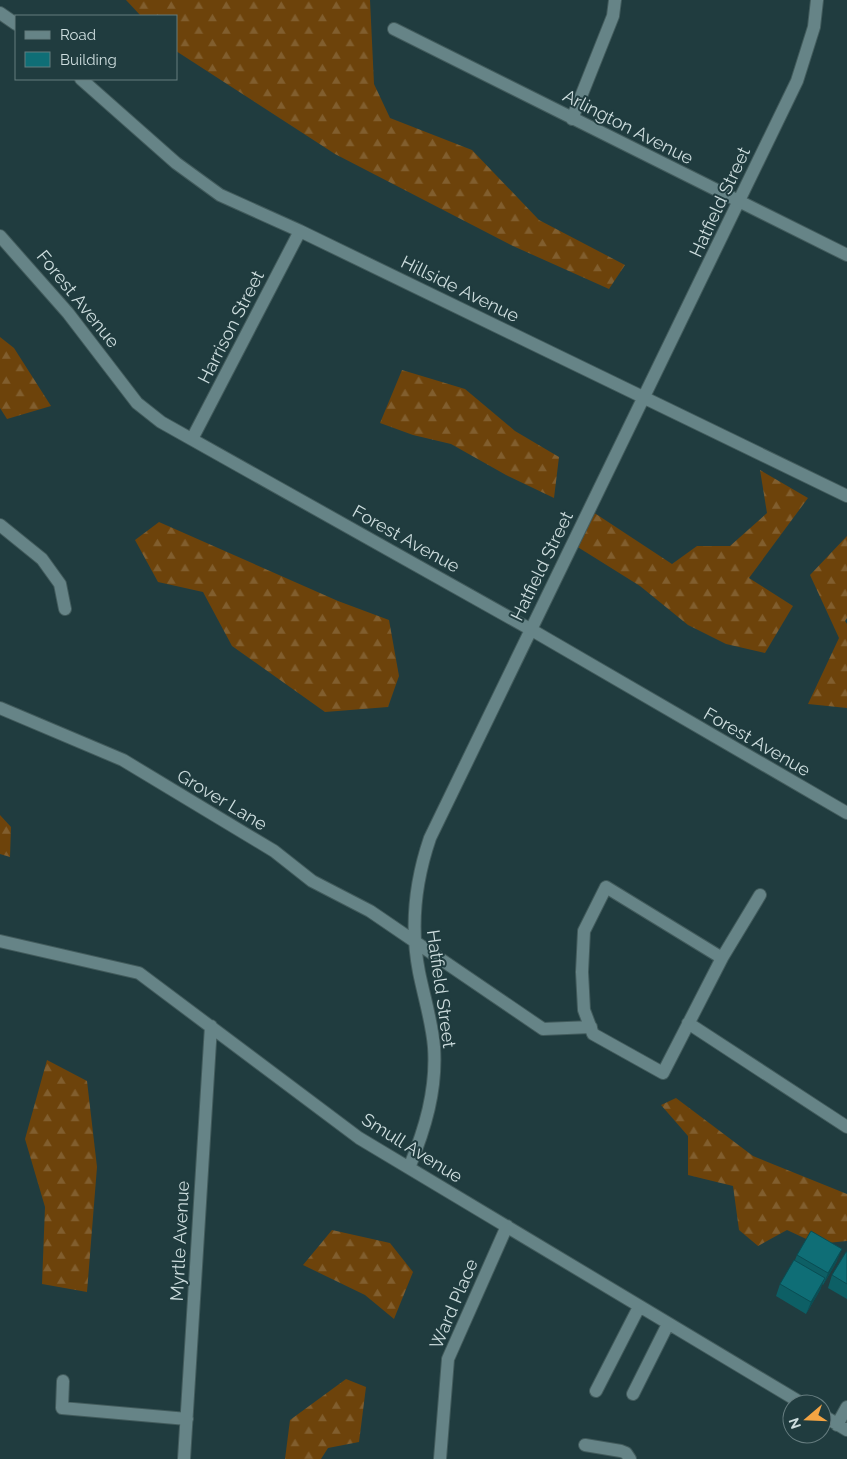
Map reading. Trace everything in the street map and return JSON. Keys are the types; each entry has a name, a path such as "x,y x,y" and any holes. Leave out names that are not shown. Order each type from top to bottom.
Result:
{"street":[{"path":"572,119 612,16 615,0"},
{"name":"Hatfield Street","path":"409,1168 424,1132 432,1096 434,1047 414,941 417,885 430,838 797,81 814,27 817,0"},
{"path":"0,13 15,23"},
{"name":"Arlington Avenue","path":"394,29 847,255"},
{"name":"Hillside Avenue","path":"82,80 176,163 220,195 300,231 847,496"},
{"name":"Harrison Street","path":"192,439 300,231"},
{"name":"Forest Avenue","path":"0,236 20,256 68,313 137,403 160,422 530,629 847,813"},
{"path":"0,525 42,559 60,584 65,609"},
{"name":"Grover Lane","path":"0,708 123,760 274,851 312,881 370,911 543,1029 591,1028"},
{"path":"722,958 606,887 584,931 583,1001 584,1010 593,1034 663,1072 722,958 760,895"},
{"name":"Smull Avenue","path":"0,941 139,973 359,1138 638,1307 786,1394"},
{"path":"688,1023 847,1127"},
{"name":"Myrtle Avenue","path":"184,1459 210,1026"},
{"name":"Ward Place","path":"440,1459 448,1359 507,1226"},
{"path":"596,1392 638,1307"},
{"path":"633,1394 668,1324"},
{"path":"63,1381 62,1408 187,1419"},
{"path":"842,1427 847,1407"},
{"path":"585,1445 621,1451 626,1453 630,1459"}],"green space":[{"path":"126,0 370,0 374,84 390,118 472,150 539,220 625,265 609,289 513,246 335,154 178,52 178,15 140,15"},
{"path":"0,337 14,348 51,406 7,419 0,408"},
{"path":"402,370 465,389 515,431 559,457 554,498 506,475 451,444 413,435 380,423"},
{"path":"760,470 808,498 749,578 793,606 765,653 726,644 688,625 640,586 576,546 593,512 672,564 697,546 730,546 767,513"},
{"path":"159,522 338,601 389,620 399,676 388,707 325,712 232,646 203,592 158,582 135,540"},
{"path":"847,536 847,618 845,621 847,624 847,708 808,704 839,638 810,575"},
{"path":"0,815 11,827 10,857 0,854"},
{"path":"47,1060 87,1081 97,1167 87,1292 42,1284 45,1207 25,1139"},
{"path":"676,1098 753,1156 847,1194 847,1241 817,1244 787,1230 758,1246 739,1230 733,1186 688,1175 688,1136 661,1105"},
{"path":"332,1230 390,1243 413,1272 394,1319 365,1295 303,1265"},
{"path":"346,1379 366,1387 359,1442 328,1448 321,1459 285,1459 290,1420"}],"building":[{"path":"811,1231 842,1249 828,1273 797,1255"},
{"path":"847,1252 847,1284 832,1275"},
{"path":"794,1260 825,1278 811,1302 780,1284"}]}
